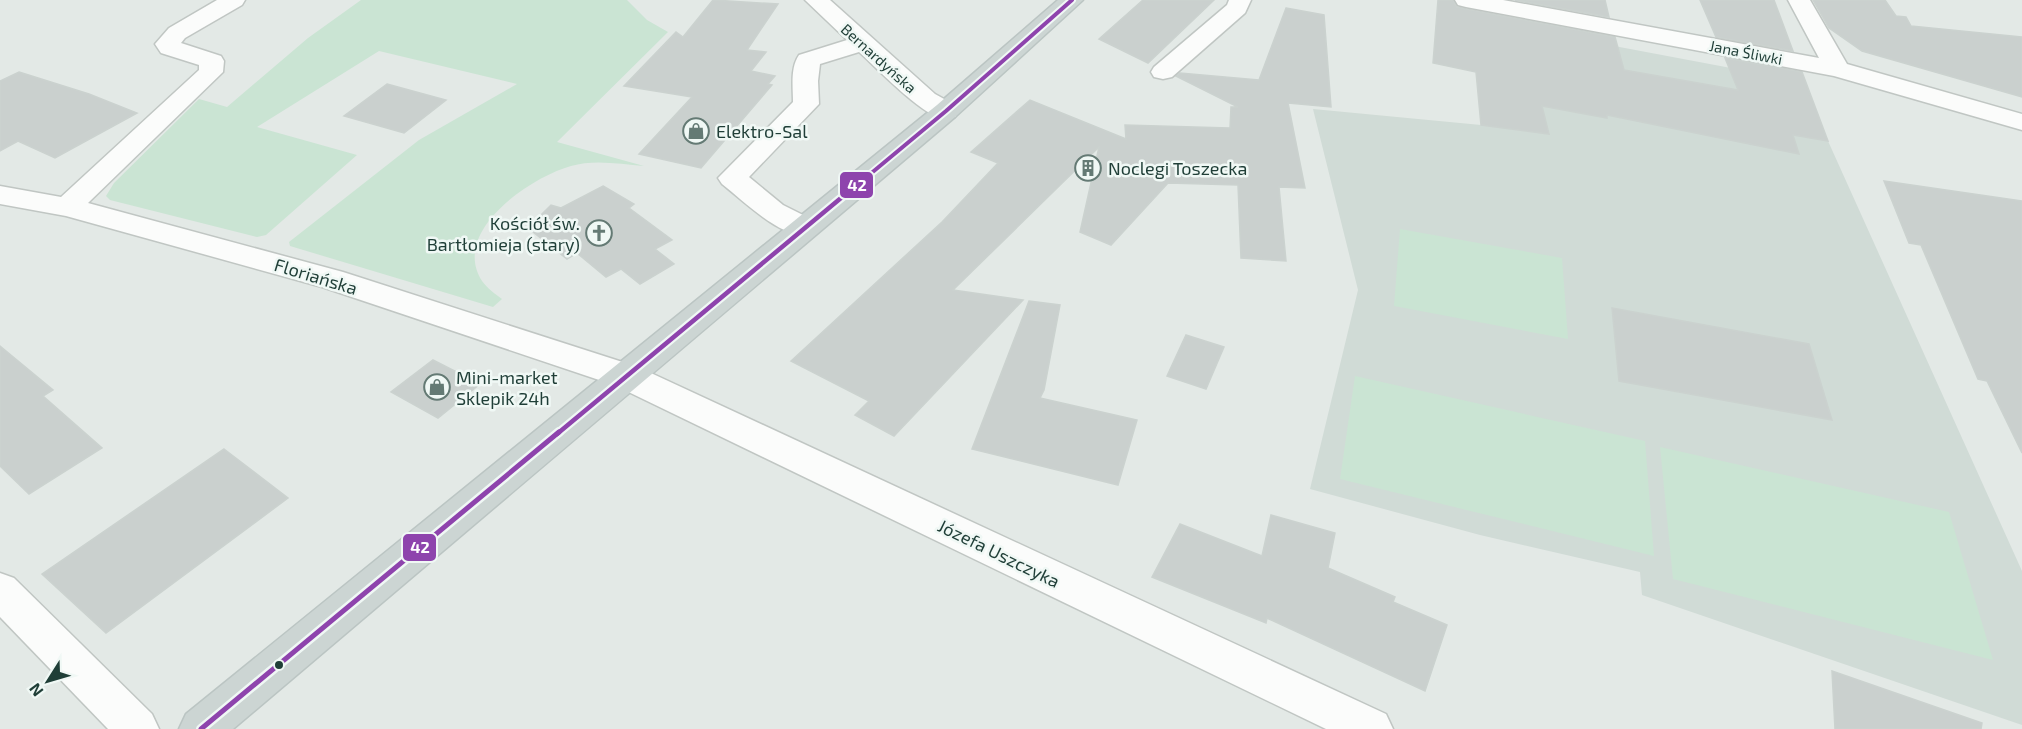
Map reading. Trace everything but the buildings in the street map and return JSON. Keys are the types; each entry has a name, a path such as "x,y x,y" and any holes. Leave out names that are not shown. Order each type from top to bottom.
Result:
{"main road":[{"path":"201,729 946,111 1072,0"}],"street":[{"path":"67,207 210,72 212,61 171,48 167,44 177,33 234,0"},
{"name":"Bernardyńska","path":"816,0 926,99 946,111"},
{"path":"1162,72 1237,8 1240,0"},
{"name":"Jana Śliwki","path":"1466,0 1838,69 2022,122"},
{"path":"1799,0 1838,69"},
{"path":"805,228 773,211 732,178 806,104 805,81 808,60 863,43"},
{"name":"Floriańska","path":"0,195 67,207 332,279 626,376"},
{"name":"Józefa Uszczyka","path":"626,376 1371,729"},
{"path":"0,590 137,729"}],"shaded area":[{"path":"1524,29 1805,82 1828,141 2022,571 2022,725 1642,595 1640,572 1480,535 1310,489 1358,290 1313,109 1549,134 1534,83"}],"green space":[{"path":"361,0 627,0 647,20 668,32 557,142 644,166 598,162 571,166 536,182 517,194 500,209 486,226 477,243 475,262 482,281 502,299 493,307 290,246 289,242 419,140 517,84 379,51 257,127 357,155 266,235 257,237 110,200 106,196 114,183 199,99 227,107 308,38"},
{"path":"1400,229 1562,258 1568,339 1394,306"},
{"path":"1355,376 1645,441 1654,556 1340,479"},
{"path":"1660,447 1949,512 1993,660 1673,579"}],"transit line":[{"name":"42","path":"201,729 946,111 1072,0"}],"place":[{"name":"Elektro-Sal","path":"696,131"},
{"name":"Noclegi Toszecka","path":"1088,168"},
{"name":"Kościół św. Bartłomieja (stary)","path":"599,233"},
{"name":"Mini-market Sklepik 24h","path":"437,387"}]}
